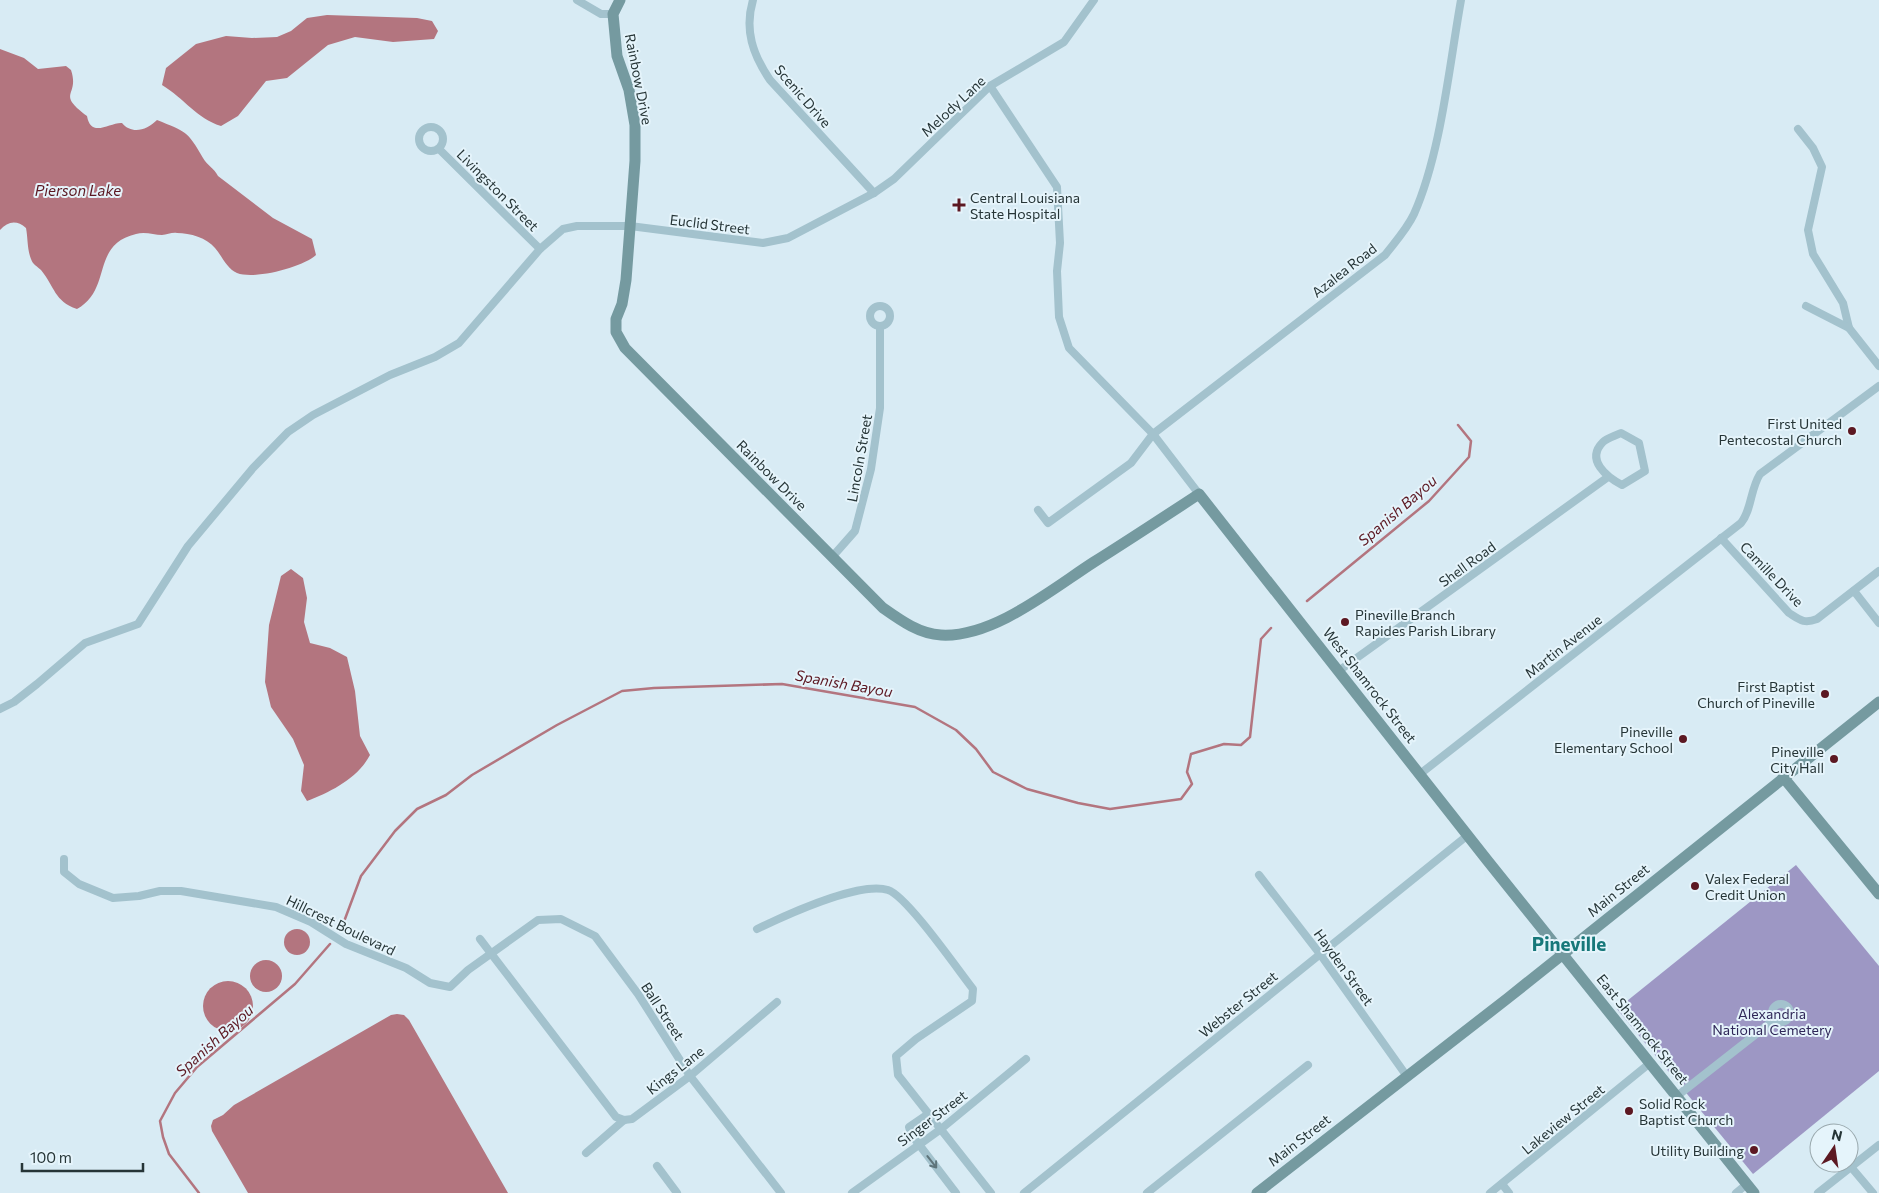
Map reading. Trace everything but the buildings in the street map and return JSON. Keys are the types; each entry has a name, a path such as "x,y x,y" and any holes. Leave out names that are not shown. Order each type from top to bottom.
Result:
{"street":[{"path":"578,0 601,14 613,14 620,0"},
{"name":"Scenic Drive","path":"753,0 749,36 757,61 770,80 874,193"},
{"name":"Melody Lane","path":"874,193 894,179 990,86 1064,42 1094,0"},
{"name":"Azalea Road","path":"1038,510 1048,523 1130,463 1153,434 1385,255 1413,216 1431,162 1461,0"},
{"name":"Rainbow Drive","path":"613,14 617,56 629,90 635,125 635,161 624,296 616,319 616,332 625,348 883,608 901,621 920,630 941,635 986,627 1018,611 1199,494"},
{"name":"West Shamrock Street","path":"990,86 1057,188 1060,243 1057,271 1059,317 1069,348 1153,434 1468,835 1564,954"},
{"path":"1798,129 1813,148 1822,167 1808,230 1813,254 1843,303 1849,328"},
{"name":"Livingston Street","path":"439,149 540,249"},
{"name":"Euclid Street","path":"0,709 14,702 84,644 138,624 188,546 248,474 288,432 313,415 390,375 435,357 459,343 540,249 563,229 577,226 630,226 763,243 788,238 874,193"},
{"path":"1806,306 1849,328 1879,366"},
{"name":"Lincoln Street","path":"833,556 855,531 871,469 880,408 880,326"},
{"name":"Martin Avenue","path":"1420,774 1721,538 1747,515 1753,485 1760,474 1879,386"},
{"path":"1621,433 1638,443 1645,471 1622,485 1608,477 1597,460 1596,452 1603,441 1621,433"},
{"name":"Shell Road","path":"1340,670 1608,477"},
{"name":"Camille Drive","path":"1721,538 1789,613 1802,622 1807,623 1817,619 1854,591"},
{"path":"1879,571 1854,591 1879,624"},
{"name":"Main Street","path":"1256,1193 1564,954 1879,702"},
{"path":"1783,777 1879,894"},
{"name":"Webster Street","path":"1024,1193 1468,835"},
{"name":"Hillcrest Boulevard","path":"64,859 64,872 79,884 113,898 139,896 160,891 181,891 276,908 312,922 346,944 406,968 430,984 450,987 468,970 492,953"},
{"name":"Hayden Street","path":"1260,875 1320,954 1406,1075"},
{"path":"757,929 822,901 867,890 888,890 904,902 973,989 972,1001 916,1039 896,1056 898,1076 991,1193"},
{"name":"Ball Street","path":"492,953 538,920 561,919 595,936 638,994 690,1076 781,1193"},
{"path":"480,939 616,1117 624,1120"},
{"name":"East Shamrock Street","path":"1564,954 1751,1189"},
{"name":"Kings Lane","path":"586,1153 624,1120 632,1119 690,1076 777,1002"},
{"path":"1677,1096 1774,1020"},
{"name":"Singer Street","path":"852,1193 941,1129 1026,1059"},
{"name":"Lakeview Street","path":"1490,1193 1650,1063"},
{"path":"1147,1193 1308,1065"},
{"path":"928,1114 909,1127 911,1134 956,1193"},
{"path":"1859,1161 1879,1145"},
{"path":"657,1166 677,1193"},
{"path":"1818,1193 1843,1173"},
{"path":"1856,1173 1873,1193"},
{"path":"1502,1184 1509,1193"},
{"path":"1736,1193 1751,1189"}],"green space":[{"name":"Alexandria National Cemetery","path":"1796,865 1879,966 1879,1071 1815,1123 1809,1123 1809,1128 1753,1174 1617,1009"}],"water":[{"path":"327,15 417,18 432,21 438,31 434,39 393,42 355,37 328,45 287,78 266,81 238,116 221,126 204,118 162,85 166,68 196,44 226,36 277,37 291,31 307,18"},
{"name":"Pierson Lake","path":"0,49 24,58 38,69 66,66 71,70 73,85 70,98 77,108 87,116 92,127 102,128 122,123 130,129 140,130 157,120 185,133 218,176 273,218 312,239 316,255 310,260 290,268 266,274 245,275 233,271 212,244 198,237 175,233 162,235 139,233 122,240 112,248 95,290 88,300 77,309 69,306 59,298 46,276 32,261 26,228 16,223 9,223 0,230"},
{"path":"291,569 303,578 307,598 304,622 310,643 330,648 347,657 355,691 360,736 370,755 358,771 343,783 307,801 301,791 304,765 293,739 271,707 265,682 269,625 281,576"},
{"path":"297,929 306,933 310,942 306,951 297,955 288,951 284,942 288,933"},
{"path":"266,960 272,961 277,965 281,970 281,982 277,987 272,991 266,992 260,991 255,987 251,982 250,976 251,970 255,965 260,961"},
{"path":"228,981 246,988 253,1006 246,1024 228,1031 210,1024 203,1006 210,988"},
{"path":"391,1015 404,1015 409,1020 508,1193 248,1193 212,1131 213,1120 223,1115 234,1105"}],"waterway":[{"name":"Spanish Bayou","path":"1307,601 1429,501 1469,457 1471,441 1458,425"},
{"name":"Spanish Bayou","path":"342,927 361,876 395,831 417,809 446,795 472,775 557,725 622,691 654,688 782,684 915,707 956,730 976,749 993,772 1027,789 1078,803 1110,809 1181,799 1192,784 1187,772 1191,754 1224,744 1241,745 1250,737 1261,639 1271,628"},
{"name":"Spanish Bayou","path":"199,1193 169,1154 160,1121 175,1093 197,1067 295,984 330,944"}],"place":[{"name":"Central Louisiana State Hospital","path":"959,205"},
{"name":"First United Pentecostal Church","path":"1852,431"},
{"name":"Pineville Branch Rapides Parish Library","path":"1345,622"},
{"name":"First Baptist Church of Pineville","path":"1825,694"},
{"name":"Pineville Elementary School","path":"1683,739"},
{"name":"Pineville City Hall","path":"1834,759"},
{"name":"Valex Federal Credit Union","path":"1695,886"},
{"name":"Solid Rock Baptist Church","path":"1629,1111"},
{"name":"Utility Building","path":"1754,1150"}],"district":[{"name":"Pineville","path":"1569,943"}]}
